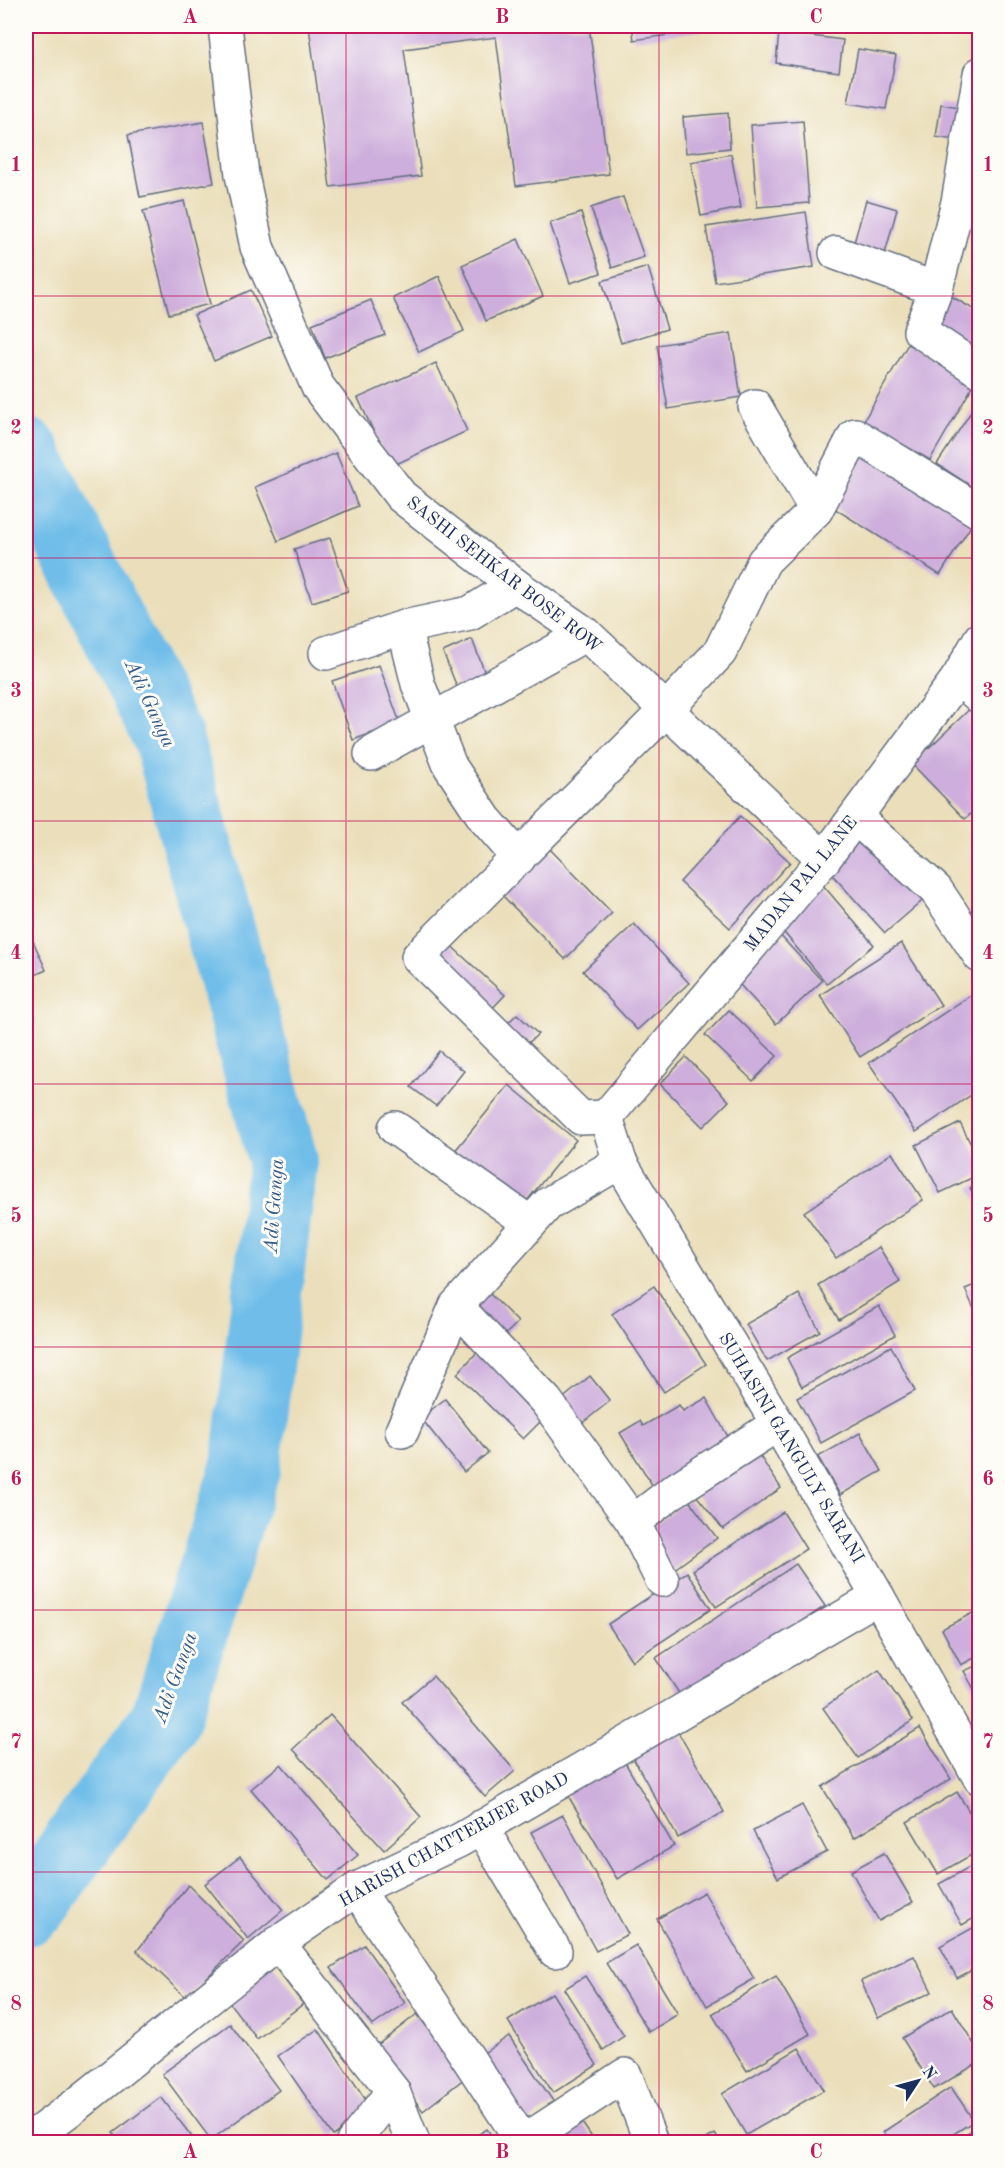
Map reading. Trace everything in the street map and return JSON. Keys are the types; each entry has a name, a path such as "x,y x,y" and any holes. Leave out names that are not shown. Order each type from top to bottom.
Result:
{"street":[{"name":"SASHI SEHKAR BOSE ROW","path":"225,26 242,175 257,247 318,387 401,496 515,585 586,634 824,859"},
{"path":"980,74 969,205 920,331 980,371"},
{"path":"836,253 936,289"},
{"path":"755,406 816,510"},
{"path":"606,1117 581,1118 418,957 666,710 720,652 764,561 816,510 855,435 980,512"},
{"path":"326,653 404,627 470,613 515,585"},
{"path":"404,627 418,684 450,765 485,819 519,858"},
{"path":"371,754 586,634"},
{"name":"MADAN PAL LANE","path":"606,1117 824,859 855,818 969,688 980,639"},
{"path":"855,818 936,890 980,956"},
{"name":"SUHASINI GANGULY SARANI","path":"606,1117 620,1162 778,1424 980,1778"},
{"path":"395,1128 531,1223"},
{"path":"402,1431 456,1306 548,1204 620,1162"},
{"path":"456,1306 546,1401 633,1522 662,1580"},
{"path":"633,1522 672,1492 778,1424"},
{"name":"HARISH CHATTERJEE ROAD","path":"26,2142 76,2105 278,1943 357,1889 460,1840 878,1597"},
{"path":"481,1827 555,1951"},
{"path":"357,1889 523,2142 625,2075 651,2142"},
{"path":"278,1943 393,2091 413,2142"},
{"path":"353,2142 393,2091"}],"building":[{"path":"309,26 589,26 609,174 516,186 496,37 404,49 421,176 330,187"},
{"path":"632,26 718,26 719,28 634,40"},
{"path":"779,32 843,40 839,72 776,63"},
{"path":"858,49 896,55 886,109 848,103"},
{"path":"941,104 971,109 965,142 936,137"},
{"path":"728,113 730,148 686,153 683,117"},
{"path":"803,121 809,203 757,207 751,125"},
{"path":"203,122 214,183 140,197 128,135"},
{"path":"731,154 741,208 701,216 691,162"},
{"path":"623,197 644,257 612,268 591,208"},
{"path":"866,200 897,209 885,254 853,246"},
{"path":"184,201 210,304 169,314 143,211"},
{"path":"806,212 814,267 715,282 706,227"},
{"path":"581,213 601,273 570,283 550,223"},
{"path":"518,239 543,296 486,321 462,265"},
{"path":"648,267 667,329 621,343 602,281"},
{"path":"439,276 464,331 419,352 393,298"},
{"path":"251,290 272,336 214,361 194,315"},
{"path":"944,292 980,313 980,366 927,332"},
{"path":"371,300 385,335 325,358 312,324"},
{"path":"731,333 741,397 668,409 657,345"},
{"path":"908,344 975,382 930,460 863,422"},
{"path":"436,363 467,431 390,467 358,398"},
{"path":"980,398 980,492 937,464"},
{"path":"865,447 976,518 940,575 829,505"},
{"path":"336,453 358,506 278,541 255,487"},
{"path":"330,538 348,591 312,602 294,549"},
{"path":"472,639 488,681 459,692 443,652"},
{"path":"379,665 400,723 353,740 332,681"},
{"path":"975,704 980,709 980,806 965,819 912,764"},
{"path":"740,816 790,862 730,928 680,882"},
{"path":"869,831 928,896 885,933 827,869"},
{"path":"545,844 612,913 565,959 497,890"},
{"path":"822,884 874,945 827,984 776,923"},
{"path":"634,924 689,983 637,1030 583,971"},
{"path":"26,925 46,970 26,979"},
{"path":"777,932 822,981 776,1024 731,975"},
{"path":"447,942 505,995 486,1015 428,962"},
{"path":"901,943 941,1005 860,1057 820,995"},
{"path":"971,995 980,1008 980,1089 916,1132 869,1063"},
{"path":"729,1010 777,1056 753,1081 705,1035"},
{"path":"517,1014 538,1034 521,1050 501,1030"},
{"path":"439,1051 464,1071 436,1106 411,1087"},
{"path":"686,1057 729,1101 703,1127 660,1084"},
{"path":"509,1085 576,1140 522,1207 454,1152"},
{"path":"960,1123 980,1162 980,1174 940,1193 916,1145"},
{"path":"892,1153 923,1200 836,1258 804,1212"},
{"path":"980,1182 980,1205 970,1188"},
{"path":"879,1247 900,1282 839,1320 818,1285"},
{"path":"980,1283 980,1322 965,1289"},
{"path":"654,1286 706,1364 664,1392 612,1314"},
{"path":"487,1291 518,1322 498,1342 467,1311"},
{"path":"799,1294 820,1331 767,1361 746,1324"},
{"path":"879,1306 895,1335 802,1387 787,1358"},
{"path":"891,1346 915,1391 821,1443 797,1398"},
{"path":"481,1348 548,1414 523,1439 457,1374"},
{"path":"590,1376 610,1401 575,1429 555,1405"},
{"path":"706,1398 731,1442 654,1488 620,1433 640,1421 643,1426 679,1405 683,1411"},
{"path":"445,1399 488,1453 464,1472 421,1418"},
{"path":"860,1433 882,1471 840,1495 818,1457"},
{"path":"753,1446 781,1488 723,1529 692,1490"},
{"path":"688,1499 717,1538 669,1573 641,1534"},
{"path":"783,1512 806,1549 716,1607 693,1570"},
{"path":"796,1564 825,1606 684,1701 656,1658"},
{"path":"687,1572 711,1609 632,1661 608,1624"},
{"path":"980,1609 980,1655 961,1665 942,1629"},
{"path":"980,1664 980,1700 964,1671"},
{"path":"879,1670 913,1720 858,1758 823,1708"},
{"path":"433,1676 515,1771 485,1797 402,1702"},
{"path":"330,1715 421,1817 384,1850 293,1749"},
{"path":"674,1725 724,1812 678,1838 629,1751"},
{"path":"920,1728 951,1779 854,1838 822,1787"},
{"path":"620,1754 674,1846 617,1879 563,1787"},
{"path":"281,1764 358,1855 328,1880 251,1789"},
{"path":"957,1792 980,1829 980,1850 938,1874 907,1822"},
{"path":"802,1805 827,1852 778,1878 753,1831"},
{"path":"563,1815 628,1934 596,1951 531,1832"},
{"path":"884,1853 913,1902 879,1921 851,1871"},
{"path":"240,1857 283,1910 248,1939 205,1884"},
{"path":"980,1861 980,1915 962,1925 939,1884"},
{"path":"188,1885 244,1941 186,1998 137,1951"},
{"path":"704,1892 754,1979 707,2006 657,1919"},
{"path":"980,1924 980,1966 957,1978 940,1946"},
{"path":"364,1945 405,2003 372,2026 331,1968"},
{"path":"636,1945 678,2014 649,2032 606,1963"},
{"path":"914,1956 932,1992 878,2018 861,1981"},
{"path":"271,1962 303,2004 257,2039 225,1997"},
{"path":"585,1976 624,2036 603,2050 564,1989"},
{"path":"776,1976 810,2034 747,2071 712,2014"},
{"path":"552,1993 597,2065 553,2093 508,2021"},
{"path":"952,2008 980,2054 980,2062 934,2089 902,2038"},
{"path":"417,2014 466,2077 423,2111 375,2047"},
{"path":"230,2024 279,2090 211,2140 162,2074"},
{"path":"318,2029 372,2109 333,2136 278,2056"},
{"path":"509,2036 555,2104 524,2125 478,2057"},
{"path":"799,2048 824,2090 746,2135 722,2094"},
{"path":"951,2087 974,2121 941,2142 891,2142 883,2132"},
{"path":"161,2097 196,2142 119,2142 113,2133"},
{"path":"579,2118 595,2142 542,2142"},
{"path":"975,2128 980,2135 980,2142 953,2142"},
{"path":"487,2129 496,2142 466,2142"},
{"path":"715,2134 720,2142 701,2142"}],"waterway":[{"name":"Adi Ganga","path":"26,453 168,738 283,1161 246,1466 165,1720 33,1905 26,1911"}]}
